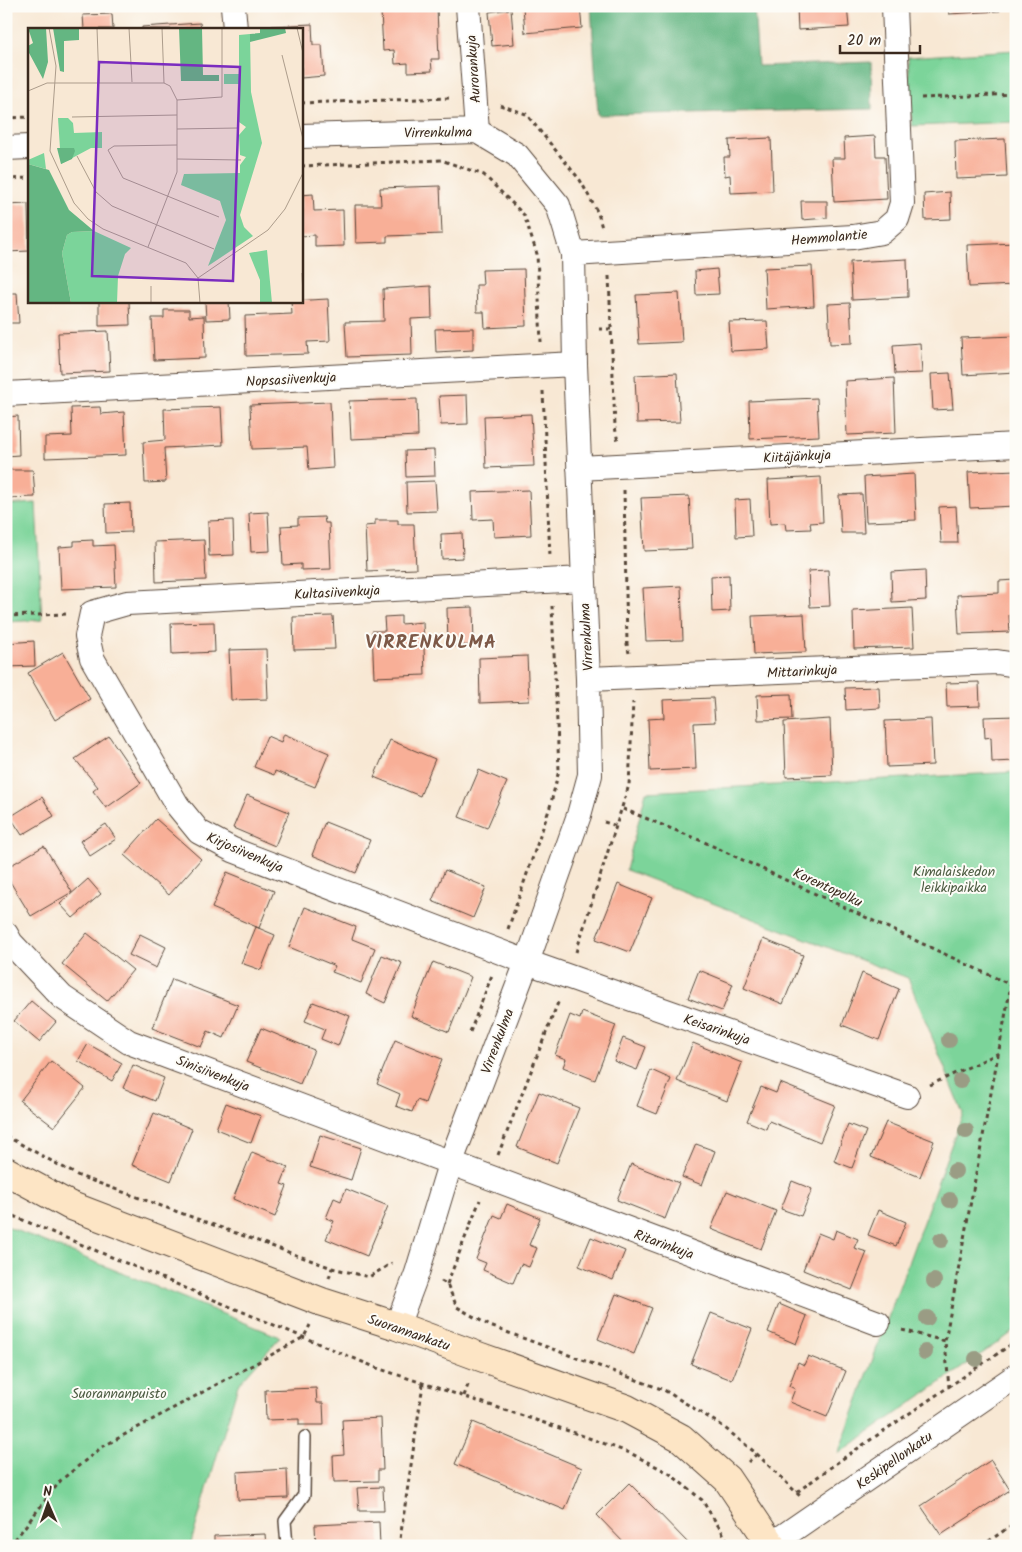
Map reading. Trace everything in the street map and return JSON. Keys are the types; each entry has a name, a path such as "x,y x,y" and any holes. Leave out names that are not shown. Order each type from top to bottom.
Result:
{"street":[{"path":"233,6 235,28"},
{"name":"Aurorankuja","path":"468,6 477,131"},
{"name":"Hemmolantie","path":"573,254 852,238 882,232 897,219 902,203 894,6"},
{"name":"Virrenkulma","path":"302,136 477,131 517,155 558,205 573,254 575,364 588,679 590,775 579,815 527,962 450,1164 417,1273 397,1326"},
{"path":"6,148 28,147"},
{"name":"Nopsasiivenkuja","path":"6,394 575,364"},
{"name":"Kiitäjänkuja","path":"579,468 1016,445"},
{"name":"Kultasiivenkuja","path":"92,613 127,603 583,578"},
{"name":"Kirjosiivenkuja","path":"92,613 87,636 92,658 177,806 200,832 233,850 527,962"},
{"name":"Mittarinkuja","path":"588,679 997,662 1016,665"},
{"name":"Sinisiivenkuja","path":"6,934 11,943 62,997 129,1042 450,1164"},
{"name":"Keisarinkuja","path":"527,962 906,1096"},
{"name":"Ritarinkuja","path":"450,1164 878,1323"},
{"name":"Suorannankatu","path":"6,1171 70,1206 322,1302 397,1326 627,1409 681,1438 727,1480 772,1545"},
{"name":"Keskipellonkatu","path":"772,1545 1016,1376"}],"lane":[{"path":"287,1546 285,1521 304,1495 305,1437"}],"path":[{"path":"898,100 1016,94"},
{"path":"6,118 28,117"},
{"path":"302,166 441,160 484,175 524,215 537,254 559,770 550,807 470,1034"},
{"path":"6,179 28,178"},
{"path":"6,616 92,613"},
{"name":"Korentopolku","path":"622,809 702,841 1011,985"},
{"path":"949,1388 945,1341 1000,1053 1011,985 1016,970"},
{"path":"1011,985 1016,996"},
{"path":"906,1096 1000,1053"},
{"path":"6,1136 79,1176 332,1268 370,1277 392,1263 395,1254"},
{"path":"6,1213 378,1368 575,1433 630,1454 669,1473 702,1500 731,1546"},
{"path":"392,1263 417,1273"},
{"path":"878,1323 945,1341"},
{"path":"10,1546 61,1480 102,1447 304,1337"},
{"path":"797,1492 1016,1341"},
{"path":"399,1546 423,1384"},
{"path":"982,1546 1016,1522"}],"green space":[{"path":"591,6 754,6 758,66 871,62 872,109 598,115"},
{"path":"1016,50 1016,122 912,126 908,57"},
{"path":"36,503 42,620 6,622 6,505"},
{"name":"Kimalaiskedon leikkipaikka","path":"1016,772 1016,1330 838,1454 963,1113 908,978 626,870 646,792"},
{"name":"Suorannanpuisto","path":"6,1226 280,1337 238,1385 190,1546 6,1546"}],"building":[{"path":"523,6 580,6 582,28 525,33"},
{"path":"797,6 847,6 849,27 798,30"},
{"path":"948,6 999,6 1000,11 949,14"},
{"path":"437,8 439,59 431,59 432,71 408,72 408,63 395,64 394,50 383,51 381,11"},
{"path":"511,9 514,44 492,46 489,12"},
{"path":"112,14 113,28 84,28 83,15"},
{"path":"200,23 201,28 142,28"},
{"path":"312,24 313,45 322,45 324,76 302,78 302,28 272,28 272,26"},
{"path":"875,136 876,156 885,156 887,199 834,202 832,158 845,158 844,138"},
{"path":"771,138 773,191 731,193 730,175 725,176 724,157 730,157 729,140"},
{"path":"1005,139 1007,177 956,179 955,141"},
{"path":"440,186 442,234 387,236 387,242 356,243 355,205 381,205 380,188"},
{"path":"950,192 951,219 925,220 924,194"},
{"path":"313,194 314,211 343,210 344,246 315,247 315,235 302,236 302,195"},
{"path":"801,201 827,201 827,218 802,220"},
{"path":"28,204 28,251 6,252 6,205"},
{"path":"1016,243 1016,285 969,287 967,245"},
{"path":"907,259 908,297 852,300 850,262"},
{"path":"812,266 814,306 766,309 764,268"},
{"path":"524,269 526,326 485,328 484,312 477,312 476,285 483,285 482,270"},
{"path":"717,269 719,294 696,295 695,271"},
{"path":"431,286 432,318 411,319 412,355 347,357 345,322 384,321 383,289"},
{"path":"6,293 17,293 19,323 6,323"},
{"path":"679,293 682,342 639,344 636,295"},
{"path":"328,299 330,341 307,342 308,354 246,356 245,316 292,314 291,302 302,302 302,300"},
{"path":"99,302 129,302 130,325 99,326"},
{"path":"205,302 229,302 230,319 206,320"},
{"path":"850,303 852,343 830,344 828,304"},
{"path":"164,310 189,310 189,317 204,316 205,358 154,360 152,318 164,318"},
{"path":"767,321 769,349 731,351 729,322"},
{"path":"473,328 473,350 436,352 435,329"},
{"path":"108,331 110,371 60,373 58,333"},
{"path":"1016,336 1016,372 963,375 961,338"},
{"path":"920,343 922,373 895,374 893,345"},
{"path":"677,373 680,422 637,423 635,375"},
{"path":"950,373 953,409 933,410 931,374"},
{"path":"894,378 896,433 847,435 845,381"},
{"path":"467,395 468,424 441,425 439,396"},
{"path":"817,398 819,436 750,439 749,401"},
{"path":"417,399 418,436 351,439 349,401"},
{"path":"330,402 333,468 309,470 307,447 252,449 250,405"},
{"path":"100,407 101,414 124,412 126,455 45,458 45,437 72,436 71,408"},
{"path":"221,407 223,445 164,448 166,482 145,483 143,442 165,440 164,409"},
{"path":"531,414 534,466 486,468 484,416"},
{"path":"18,416 19,455 6,456 6,417"},
{"path":"434,450 435,476 406,477 405,451"},
{"path":"6,470 33,470 35,497 6,498"},
{"path":"1016,470 1016,506 970,508 968,472"},
{"path":"914,474 916,520 866,522 864,477"},
{"path":"821,477 823,522 810,523 811,529 786,530 785,523 770,524 768,480"},
{"path":"435,481 437,511 407,512 406,482"},
{"path":"529,490 531,535 494,537 493,519 473,520 472,492"},
{"path":"862,494 864,533 841,533 839,495"},
{"path":"689,496 692,549 644,551 641,498"},
{"path":"750,499 752,536 736,537 735,500"},
{"path":"130,503 131,532 106,533 105,504"},
{"path":"956,506 958,543 941,543 939,507"},
{"path":"268,512 270,551 251,552 249,513"},
{"path":"324,517 325,523 329,523 331,569 301,570 301,564 283,565 281,526 298,525 298,518"},
{"path":"233,520 234,555 209,556 208,521"},
{"path":"375,520 398,520 398,524 414,524 416,569 367,571 365,526 375,525"},
{"path":"462,533 463,558 442,559 441,534"},
{"path":"93,540 93,546 114,545 116,587 61,589 59,547 74,546 74,541"},
{"path":"204,540 206,580 156,582 155,542"},
{"path":"828,570 830,606 810,607 808,571"},
{"path":"925,570 926,600 892,602 891,572"},
{"path":"729,575 730,611 712,612 711,576"},
{"path":"1016,580 1016,615 1009,615 1010,632 959,634 957,595 999,593 999,581"},
{"path":"681,586 683,640 646,641 643,588"},
{"path":"473,607 474,645 448,646 447,608"},
{"path":"912,608 914,647 854,649 853,611"},
{"path":"804,614 806,652 754,654 752,616"},
{"path":"333,616 335,649 294,650 293,617"},
{"path":"401,616 401,624 423,622 425,675 374,677 372,631 385,631 384,617"},
{"path":"214,622 215,652 172,654 171,623"},
{"path":"34,641 35,666 6,667 6,643"},
{"path":"266,649 268,699 231,700 229,650"},
{"path":"63,652 90,699 55,720 28,673"},
{"path":"527,656 529,701 480,703 479,658"},
{"path":"979,682 980,706 947,707 946,683"},
{"path":"879,687 880,708 846,710 845,688"},
{"path":"791,694 792,719 758,720 757,695"},
{"path":"713,698 715,722 694,723 696,769 650,771 648,719 664,718 663,700"},
{"path":"1016,716 1016,761 992,762 991,737 985,738 984,717"},
{"path":"830,719 832,775 786,777 784,722"},
{"path":"931,719 933,765 887,767 885,721"},
{"path":"284,734 329,753 315,787 275,771 274,775 254,767 267,736 281,742"},
{"path":"109,736 141,783 106,808 93,791 98,787 75,759"},
{"path":"390,740 435,759 420,796 374,777"},
{"path":"479,770 507,782 487,828 459,817"},
{"path":"247,795 289,812 275,846 233,828"},
{"path":"42,797 54,816 22,835 13,821 6,825 6,804 13,815"},
{"path":"156,819 201,859 169,895 124,855"},
{"path":"325,822 370,840 356,873 312,855"},
{"path":"106,824 116,839 90,856 80,841"},
{"path":"44,846 72,892 31,916 6,875 6,868"},
{"path":"445,870 486,887 473,918 432,901"},
{"path":"227,872 274,891 259,928 212,908"},
{"path":"88,879 101,894 73,918 60,904"},
{"path":"618,884 652,898 630,952 596,939"},
{"path":"305,907 356,927 352,939 375,948 361,983 332,972 335,966 289,947"},
{"path":"256,927 275,935 261,970 241,963"},
{"path":"87,933 133,970 107,1001 62,964"},
{"path":"140,934 166,947 156,968 129,955"},
{"path":"763,939 803,955 783,1004 744,988"},
{"path":"382,955 402,963 385,1003 366,994"},
{"path":"433,962 471,977 449,1032 411,1016"},
{"path":"699,970 733,984 722,1011 688,998"},
{"path":"862,973 899,989 879,1040 842,1025"},
{"path":"172,979 238,1005 224,1038 208,1031 201,1047 152,1028"},
{"path":"31,1001 56,1022 39,1042 14,1021"},
{"path":"313,1002 350,1016 338,1046 321,1039 325,1029 305,1021"},
{"path":"582,1012 616,1025 595,1080 563,1067 566,1059 555,1055 570,1015 580,1019"},
{"path":"261,1028 314,1050 300,1084 246,1062"},
{"path":"623,1038 646,1047 637,1070 614,1061"},
{"path":"395,1040 442,1059 425,1103 417,1100 412,1112 396,1106 400,1094 377,1084"},
{"path":"693,1043 742,1063 727,1101 677,1081"},
{"path":"88,1044 122,1063 112,1081 78,1061"},
{"path":"51,1061 85,1088 54,1127 20,1101"},
{"path":"133,1065 164,1078 155,1101 123,1088"},
{"path":"651,1070 671,1079 657,1114 637,1106"},
{"path":"780,1083 835,1105 820,1142 769,1121 766,1129 747,1121 761,1087 776,1093"},
{"path":"539,1092 579,1108 557,1163 517,1147"},
{"path":"226,1103 261,1116 251,1143 216,1129"},
{"path":"154,1113 192,1129 171,1181 132,1165"},
{"path":"886,1122 934,1141 920,1177 871,1157"},
{"path":"848,1124 866,1131 852,1168 834,1161"},
{"path":"320,1135 361,1148 351,1180 310,1167"},
{"path":"696,1144 715,1151 702,1185 682,1177"},
{"path":"252,1152 288,1167 281,1184 287,1186 275,1217 233,1199"},
{"path":"631,1164 679,1183 665,1219 617,1200"},
{"path":"792,1181 812,1189 801,1216 781,1209"},
{"path":"346,1189 388,1206 367,1256 326,1239 334,1221 326,1218 334,1198 341,1201"},
{"path":"727,1191 776,1211 761,1249 711,1229"},
{"path":"507,1204 540,1218 529,1245 537,1248 529,1267 521,1264 513,1283 483,1270 486,1263 476,1259 494,1215 501,1218"},
{"path":"878,1210 906,1222 896,1246 868,1235"},
{"path":"836,1230 858,1239 854,1248 867,1252 852,1290 803,1270 818,1233 833,1239"},
{"path":"591,1237 625,1251 613,1280 579,1266"},
{"path":"616,1294 652,1308 634,1354 598,1339"},
{"path":"779,1304 807,1316 796,1344 768,1332"},
{"path":"711,1313 752,1329 732,1380 691,1364"},
{"path":"808,1356 846,1371 827,1417 790,1402 795,1389 789,1386 798,1362 804,1365"},
{"path":"316,1388 317,1403 323,1403 324,1425 299,1425 299,1419 266,1420 265,1390"},
{"path":"381,1418 383,1470 378,1470 378,1481 334,1482 333,1456 344,1455 342,1420"},
{"path":"473,1422 582,1468 565,1510 455,1464"},
{"path":"991,1460 1010,1490 941,1535 921,1506"},
{"path":"287,1469 288,1498 238,1500 237,1472"},
{"path":"629,1483 691,1546 627,1546 597,1515"},
{"path":"383,1487 384,1511 359,1511 357,1488"},
{"path":"379,1522 380,1546 316,1546 315,1525"},
{"path":"265,1534 266,1546 214,1546 214,1536"}],"district":[{"name":"VIRRENKULMA","path":"431,641"}]}
